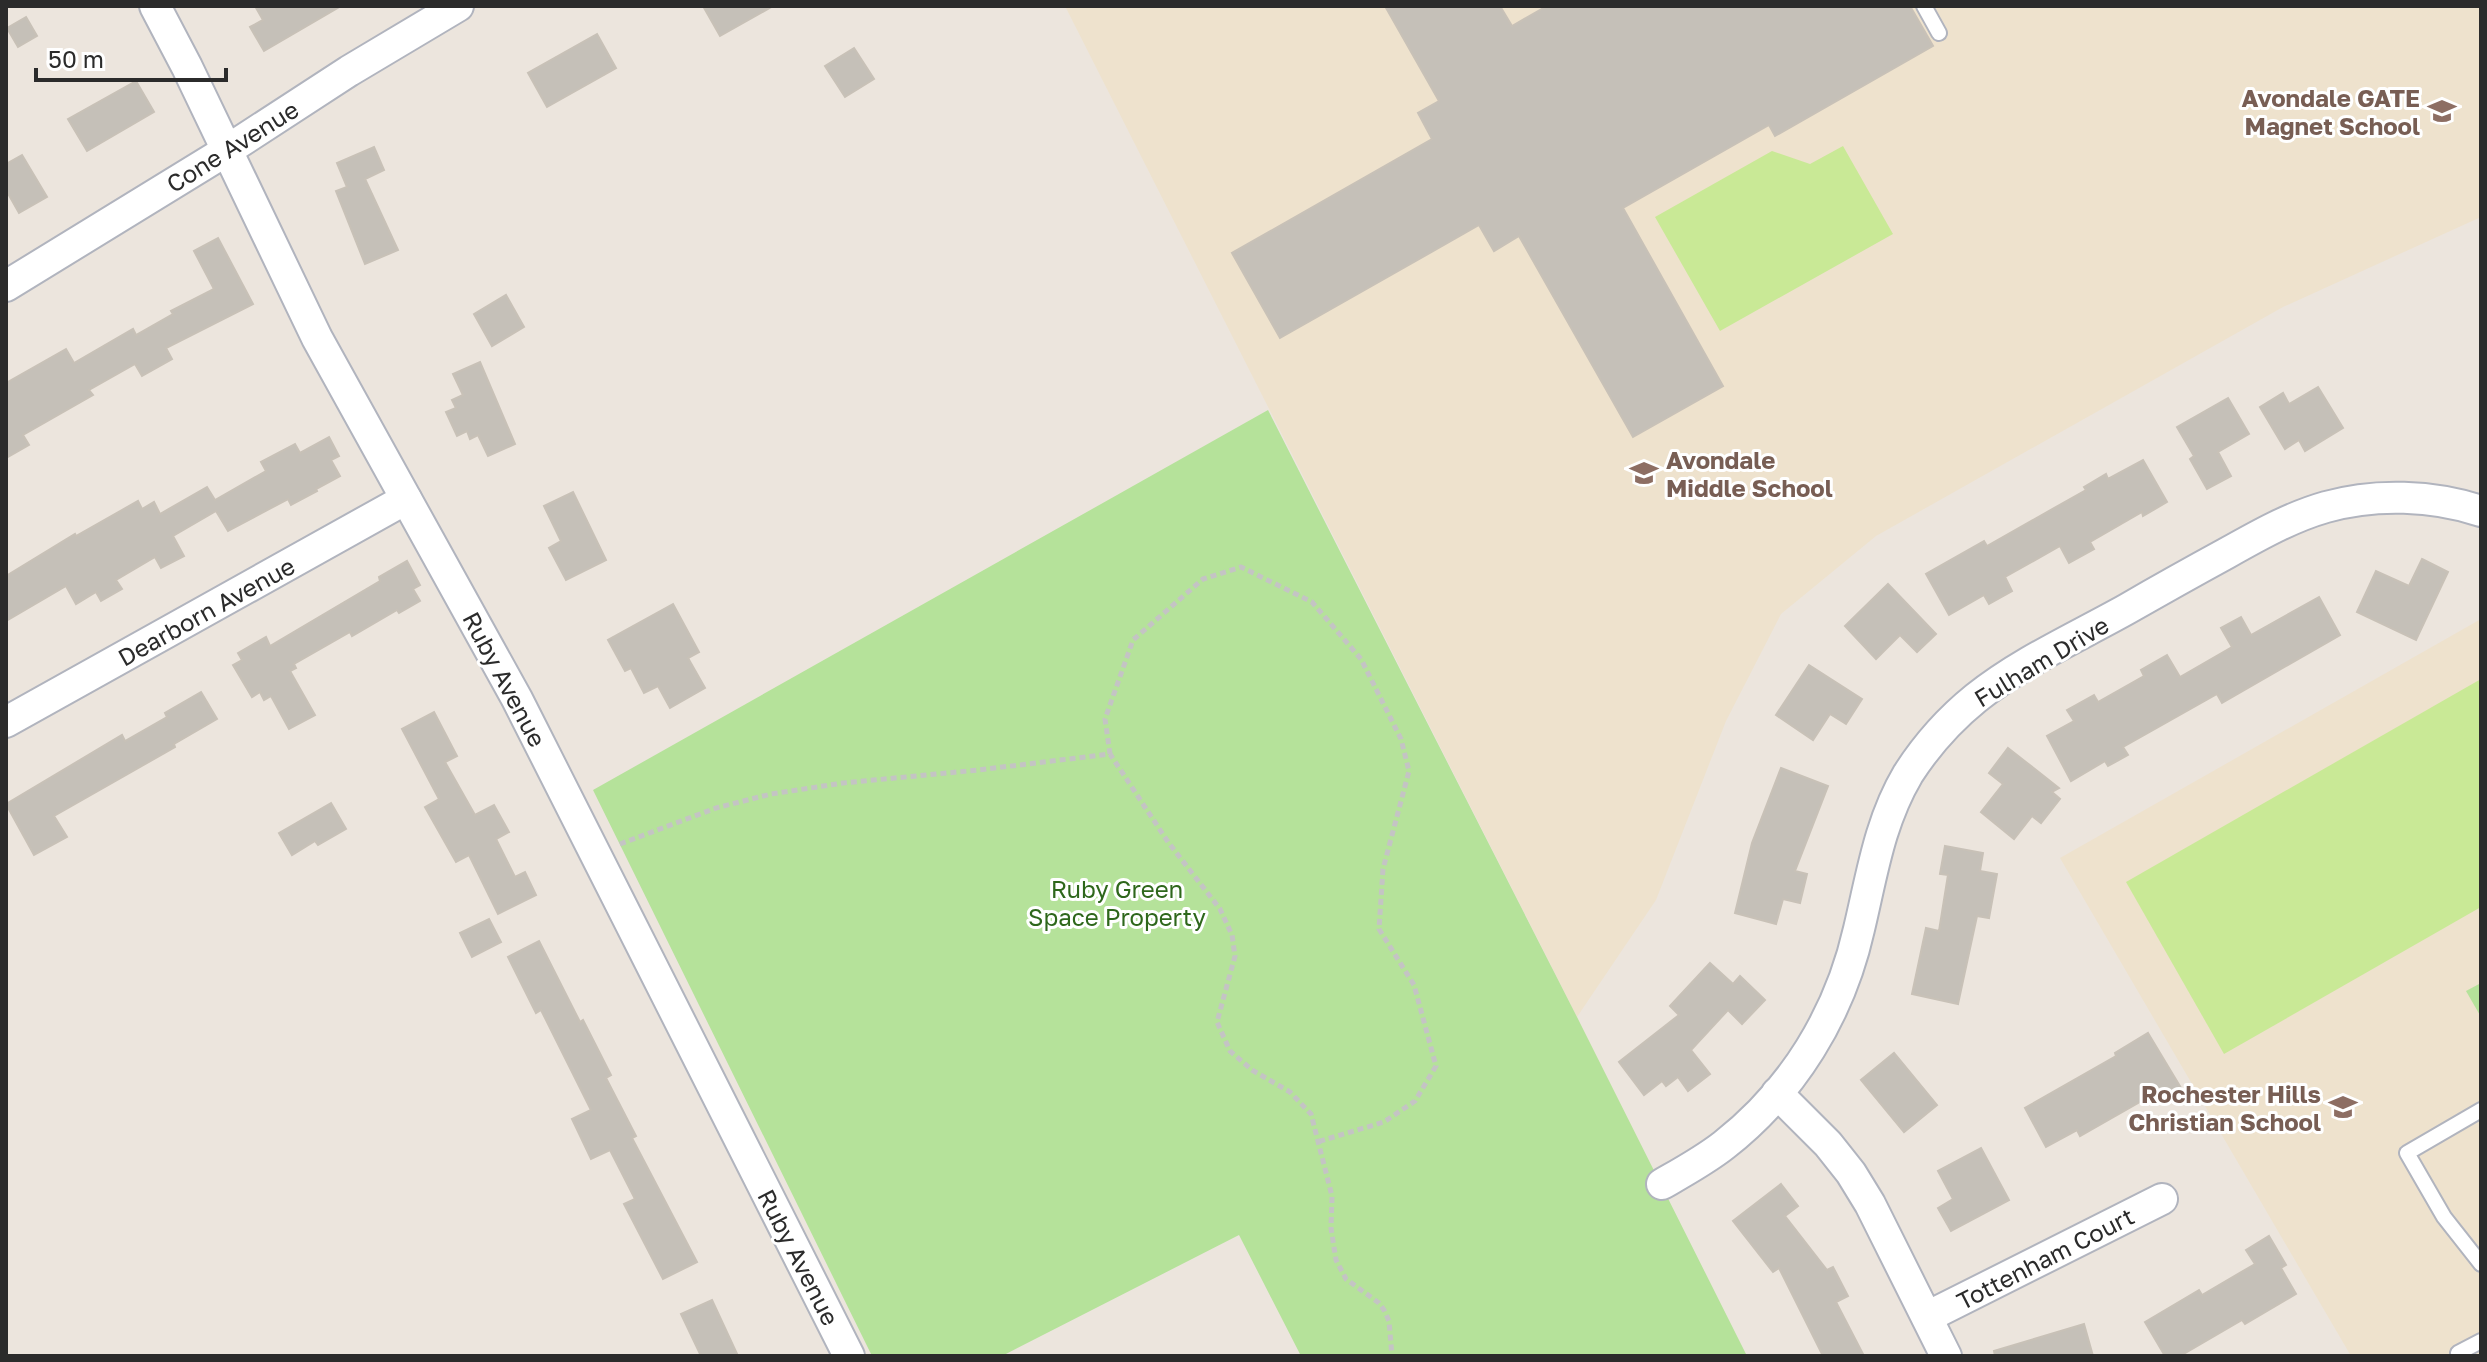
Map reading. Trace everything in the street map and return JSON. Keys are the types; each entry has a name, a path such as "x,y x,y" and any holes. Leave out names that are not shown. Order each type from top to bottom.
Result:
{"street":[{"name":"Ruby Avenue","path":"155,6 317,338 517,699 849,1356"},
{"name":"Cone Avenue","path":"6,286 458,6"},
{"name":"Fulham Drive","path":"1662,1184 1725,1145 1757,1116 1815,1043 1840,992 1859,930 1873,862 1893,802 1929,745 1976,698 2034,661 2246,542 2295,518 2341,504 2384,498 2452,503 2481,511"},
{"name":"Dearborn Avenue","path":"6,722 406,499"},
{"path":"1777,1093 1851,1173 1870,1204 1946,1356"},
{"name":"Tottenham Court","path":"1927,1317 2162,1199"}],"lane":[{"path":"1924,6 1939,33"},
{"path":"2481,1110 2407,1153 2444,1217 2481,1264"},
{"path":"2460,1356 2458,1353 2481,1341"}],"path":[{"path":"1317,1142 1384,1122 1415,1101 1436,1066 1414,985 1379,929 1383,869 1409,771 1401,739 1361,659 1312,602 1241,567 1203,579 1133,640 1105,719 1110,754 1168,842 1220,909 1232,935 1235,956 1217,1022 1230,1051 1252,1070 1290,1092 1311,1114 1317,1142 1332,1196 1331,1228 1336,1260 1346,1279 1384,1310 1389,1321 1392,1356"},
{"path":"598,856 627,841 703,812 771,794 843,783 1110,754"}],"shaded area":[{"name":"Avondale Middle School","path":"1065,6 2481,6 2481,217 2283,307 1876,536 1781,614 1726,721 1656,900 1577,1017"},
{"name":"Rochester Hills Christian School","path":"2481,619 2481,1356 2351,1356 2060,858"}],"green space":[{"path":"1843,146 1893,234 1720,331 1655,217 1772,151 1810,164"},
{"name":"Ruby Green Space Property","path":"1268,410 1747,1356 1301,1356 1239,1235 1002,1356 872,1356 593,790"},
{"path":"2481,679 2481,907 2224,1054 2126,882"},
{"path":"2481,983 2481,1017 2466,991"}],"building":[{"path":"255,6 341,6 264,51 250,27 263,20"},
{"path":"703,6 773,6 720,36"},
{"path":"1385,6 1500,6 1512,26 1547,6 1910,6 1933,46 1775,136 1769,125 1623,208 1723,386 1633,437 1519,236 1494,251 1479,225 1280,338 1232,253 1432,139 1418,113 1439,101"},
{"path":"26,17 37,36 18,47 7,28"},
{"path":"597,34 616,68 547,107 528,73"},
{"path":"854,48 874,79 845,97 825,66"},
{"path":"136,81 154,112 87,151 68,119"},
{"path":"374,147 384,170 365,179 398,250 365,264 336,191 347,187 337,163"},
{"path":"22,155 47,197 19,213 6,190 6,164"},
{"path":"218,238 253,304 166,348 172,359 142,376 135,364 89,390 93,395 23,435 29,445 6,458 6,383 66,349 74,363 133,329 136,335 173,314 171,311 214,289 194,251"},
{"path":"506,295 524,327 492,346 474,314"},
{"path":"480,362 515,444 488,456 478,435 470,439 467,431 457,436 446,412 456,408 452,400 463,395 453,374"},
{"path":"2318,387 2343,428 2305,451 2299,440 2285,449 2260,407 2283,393 2289,404"},
{"path":"2228,398 2249,434 2218,452 2231,476 2207,489 2190,459 2194,456 2177,427"},
{"path":"329,437 339,456 331,460 340,476 317,491 291,505 288,499 228,531 216,511 173,536 184,556 161,568 155,557 116,580 122,589 101,601 96,592 76,604 66,586 6,621 6,576 75,534 138,501 142,509 154,502 160,514 207,487 215,500 266,471 261,462 295,444 300,453"},
{"path":"2143,460 2167,502 2143,516 2142,512 2090,542 2094,549 2069,563 2060,546 2005,577 2012,591 1989,604 1984,595 1949,615 1926,574 1984,541 1987,546 2086,490 2084,487 2106,474 2108,479"},
{"path":"573,492 606,560 566,580 549,548 561,541 544,506"},
{"path":"2422,559 2448,572 2416,640 2357,612 2376,571 2409,586"},
{"path":"407,561 420,585 413,589 420,601 399,613 397,610 352,636 350,632 294,664 296,668 290,671 315,715 289,729 271,696 264,700 260,692 252,697 233,665 242,660 238,653 266,637 270,646 380,581 379,577"},
{"path":"1888,584 1936,634 1917,652 1900,635 1876,659 1845,626"},
{"path":"2319,597 2340,635 2222,703 2217,694 2123,747 2128,755 2108,766 2105,761 2071,781 2047,736 2074,721 2067,710 2094,695 2098,702 2144,676 2141,670 2167,655 2180,677 2232,647 2221,628 2241,617 2251,635"},
{"path":"673,604 699,652 688,658 705,688 670,708 658,686 644,693 631,668 625,671 608,640"},
{"path":"1809,665 1862,699 1846,724 1830,714 1813,740 1776,715"},
{"path":"201,692 217,719 174,744 175,747 54,816 67,837 34,855 6,804 122,735 125,741 167,717 165,713"},
{"path":"434,712 457,756 445,762 475,815 494,805 509,832 496,839 515,877 525,872 536,895 498,914 469,855 456,862 425,807 439,799 402,729"},
{"path":"2008,748 2059,788 2052,792 2060,799 2041,823 2032,816 2014,839 1981,812 2003,784 1989,773"},
{"path":"1781,768 1828,786 1795,871 1807,874 1800,903 1783,899 1776,924 1735,913 1752,843"},
{"path":"331,803 346,829 318,845 315,841 292,855 279,833"},
{"path":"1945,846 1983,853 1980,871 1997,874 1989,918 1977,916 1958,1004 1912,994 1926,928 1939,931 1948,875 1940,874"},
{"path":"489,919 501,942 472,957 460,933"},
{"path":"539,941 611,1075 606,1078 636,1136 632,1138 697,1262 663,1279 624,1204 635,1199 610,1150 591,1159 572,1119 591,1110 541,1010 536,1013 508,957"},
{"path":"1710,963 1733,984 1740,976 1765,1000 1742,1024 1728,1010 1691,1050 1710,1074 1688,1091 1678,1077 1666,1086 1662,1081 1644,1095 1619,1062 1679,1015 1670,1006"},
{"path":"2148,1033 2181,1088 2158,1101 2154,1094 2080,1136 2077,1130 2046,1147 2025,1108 2116,1056 2115,1053"},
{"path":"1894,1053 1937,1105 1904,1132 1861,1080"},
{"path":"1981,1148 2009,1200 1951,1231 1938,1208 1953,1199 1938,1171"},
{"path":"1781,1184 1798,1206 1785,1216 1827,1270 1833,1267 1848,1296 1836,1302 1864,1356 1823,1356 1779,1268 1773,1272 1733,1221"},
{"path":"2269,1236 2286,1265 2281,1268 2296,1294 2245,1324 2242,1320 2180,1356 2165,1356 2145,1322 2199,1290 2202,1295 2255,1264 2246,1250"},
{"path":"712,1300 738,1356 701,1356 681,1314"},
{"path":"2084,1324 2093,1356 1995,1356 1994,1351"}],"place":[{"name":"Avondale GATE Magnet School","path":"2442,111"},
{"name":"Avondale Middle School","path":"1644,473"},
{"name":"Rochester Hills Christian School","path":"2343,1107"}]}
